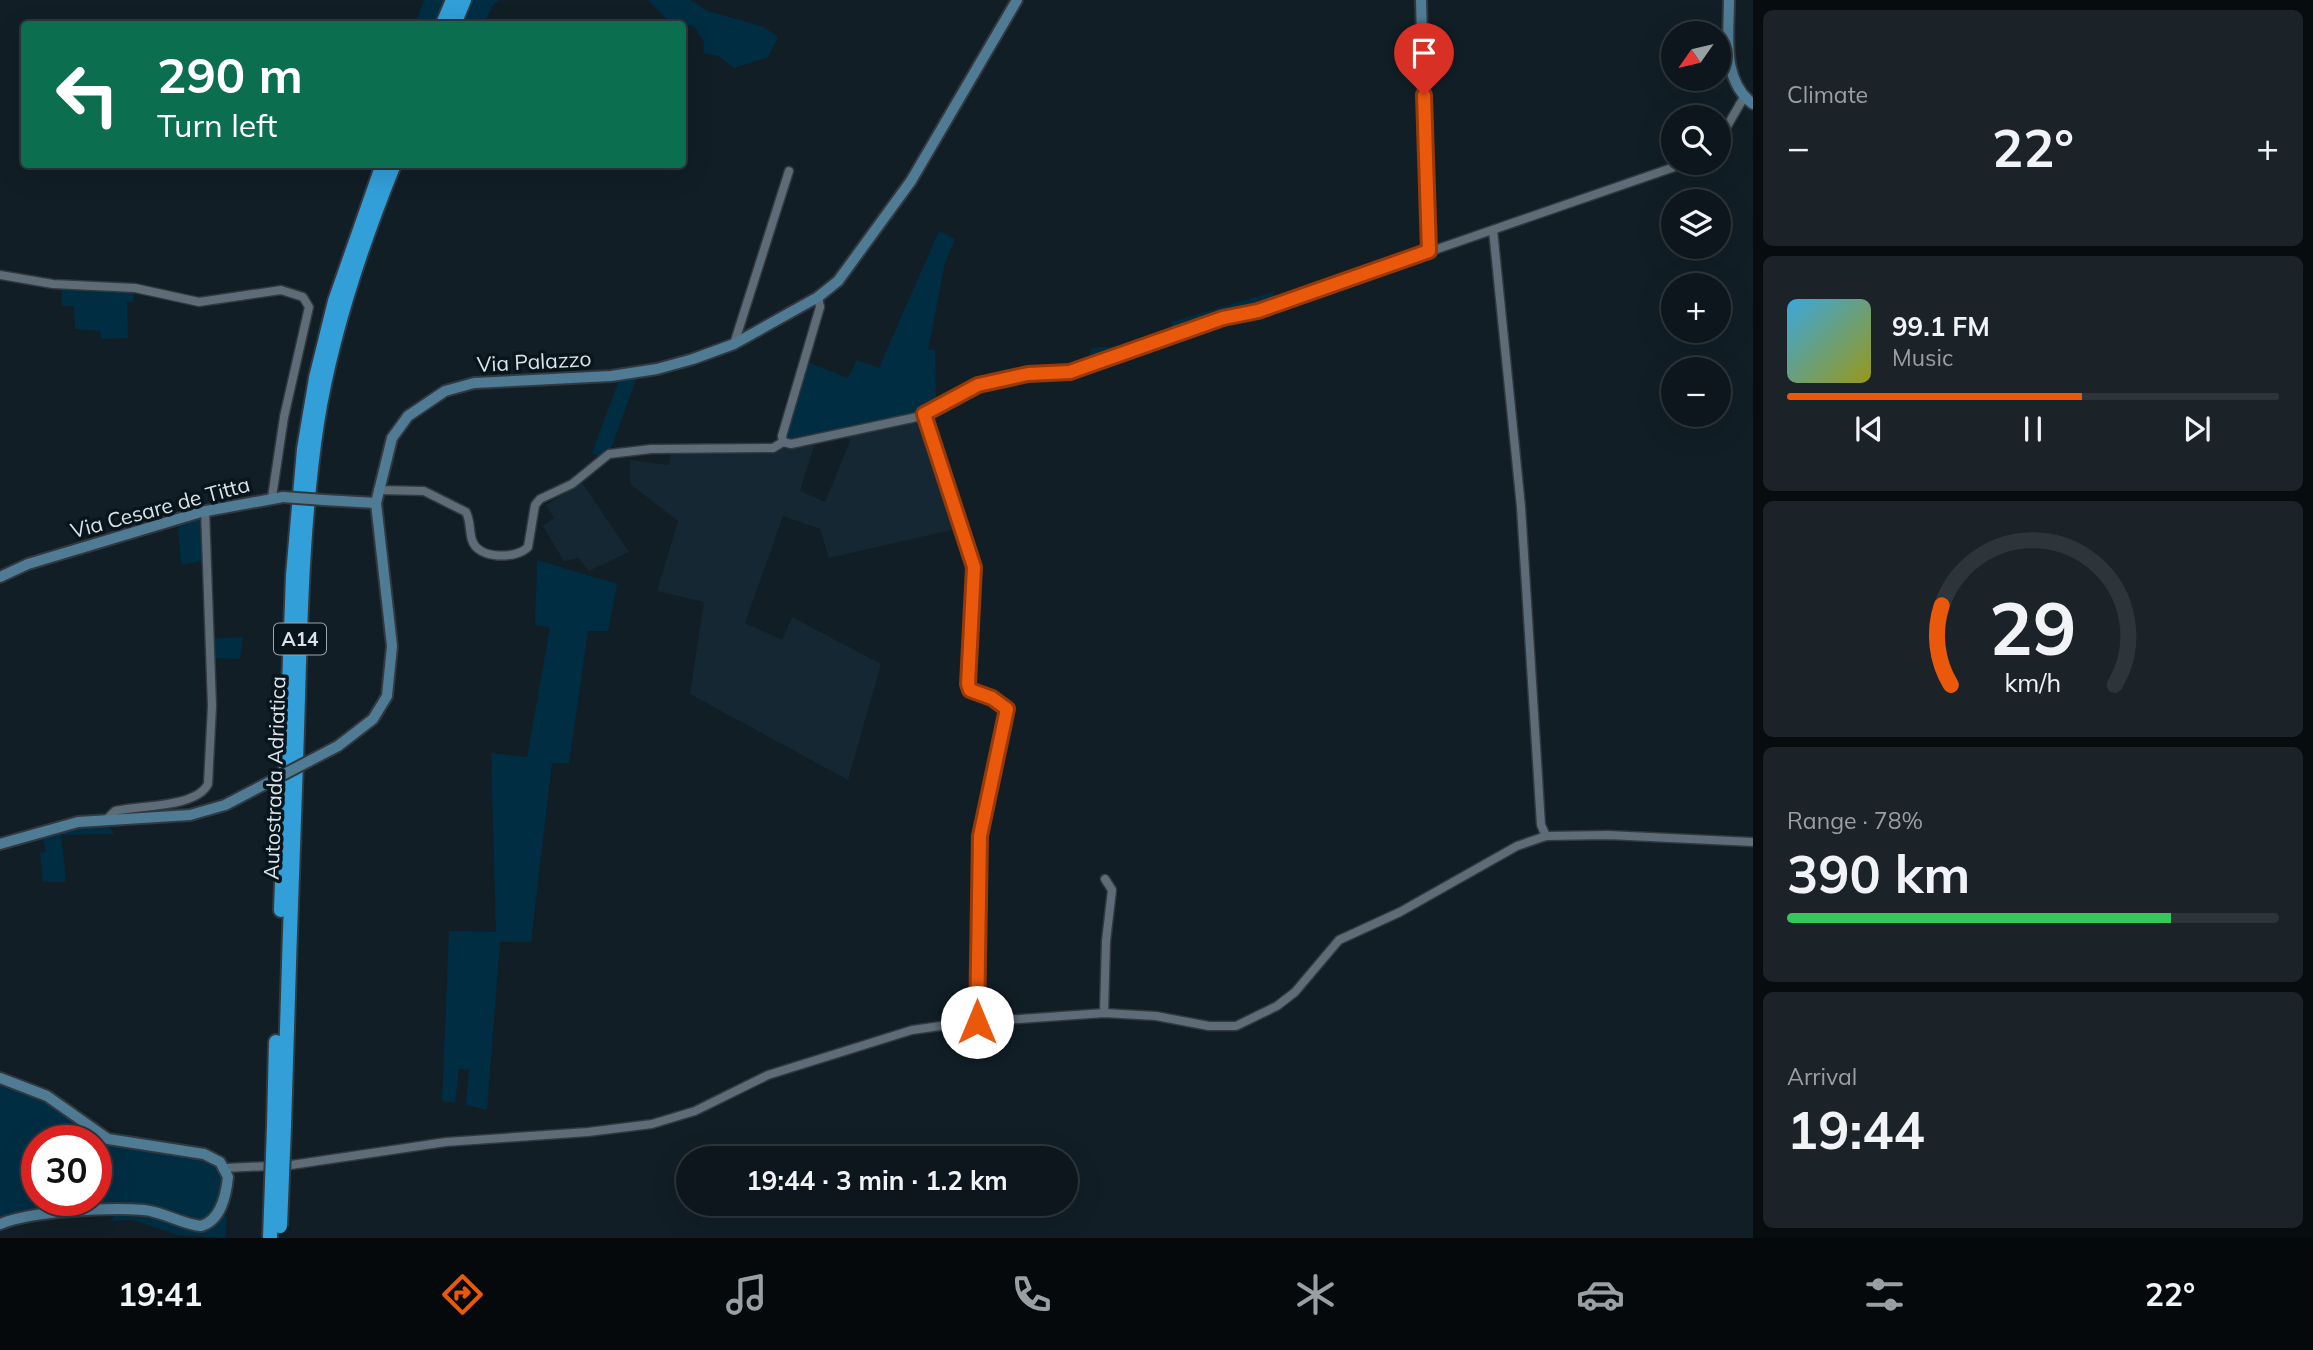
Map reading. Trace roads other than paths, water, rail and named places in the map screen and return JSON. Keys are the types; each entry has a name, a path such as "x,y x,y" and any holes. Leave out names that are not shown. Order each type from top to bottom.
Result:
{"highway":[{"path":"444,21 453,0"},
{"path":"455,21 464,0"},
{"name":"Autostrada Adriatica","path":"279,1238 279,1126 292,585 299,484 324,340 346,263 382,168"},
{"name":"Autostrada Adriatica","path":"270,1238 279,1126 302,586 309,483 320,410 339,321 364,243 392,168"}],"street":[{"name":"Via Palazzo","path":"0,844 59,826 107,819 190,815 225,805 338,746 363,728 381,708 387,696 392,672 392,646 376,503 392,438 408,416 445,391 494,380 611,376 657,369 734,344 818,297 838,281 911,181 1017,0"},
{"path":"1422,0 1429,251"},
{"path":"1728,0 1729,62 1732,76 1748,100 1731,124"},
{"path":"734,344 789,171"},
{"path":"783,442 791,444 924,414 978,385 1028,374 1070,372 1223,318 1258,311 1661,172"},
{"path":"1493,230 1521,507 1541,825 1546,836"},
{"path":"0,275 53,284 135,288 199,302 281,290 303,297 309,307 284,416 277,497"},
{"path":"378,490 424,491 466,512 472,541 478,549 488,554 516,555 528,547 535,505 540,499 572,484 609,454 651,449 773,448 783,442 820,307 818,297"},
{"path":"924,414 974,567 968,684 970,690 992,698 1007,709 980,836 977,1022"},
{"name":"Via Cesare de Titta","path":"0,577 28,564 205,510 277,497 376,503"},
{"path":"107,819 115,811 127,808 189,799 204,791 208,784 212,706 205,510"},
{"path":"225,1168 291,1166 446,1142 588,1132 652,1124 695,1111 768,1075 912,1030 977,1022 1104,1013 1156,1016 1209,1026 1236,1026 1278,1006 1294,992 1339,940 1400,912 1478,865 1517,846 1546,836 1621,835 1753,842"},
{"path":"1104,1013 1105,941 1112,890 1105,879"},
{"path":"0,1078 47,1096 108,1139 215,1158 225,1168 228,1184 220,1212 209,1224 201,1226 145,1210 99,1210 15,1218 0,1224"}]}
